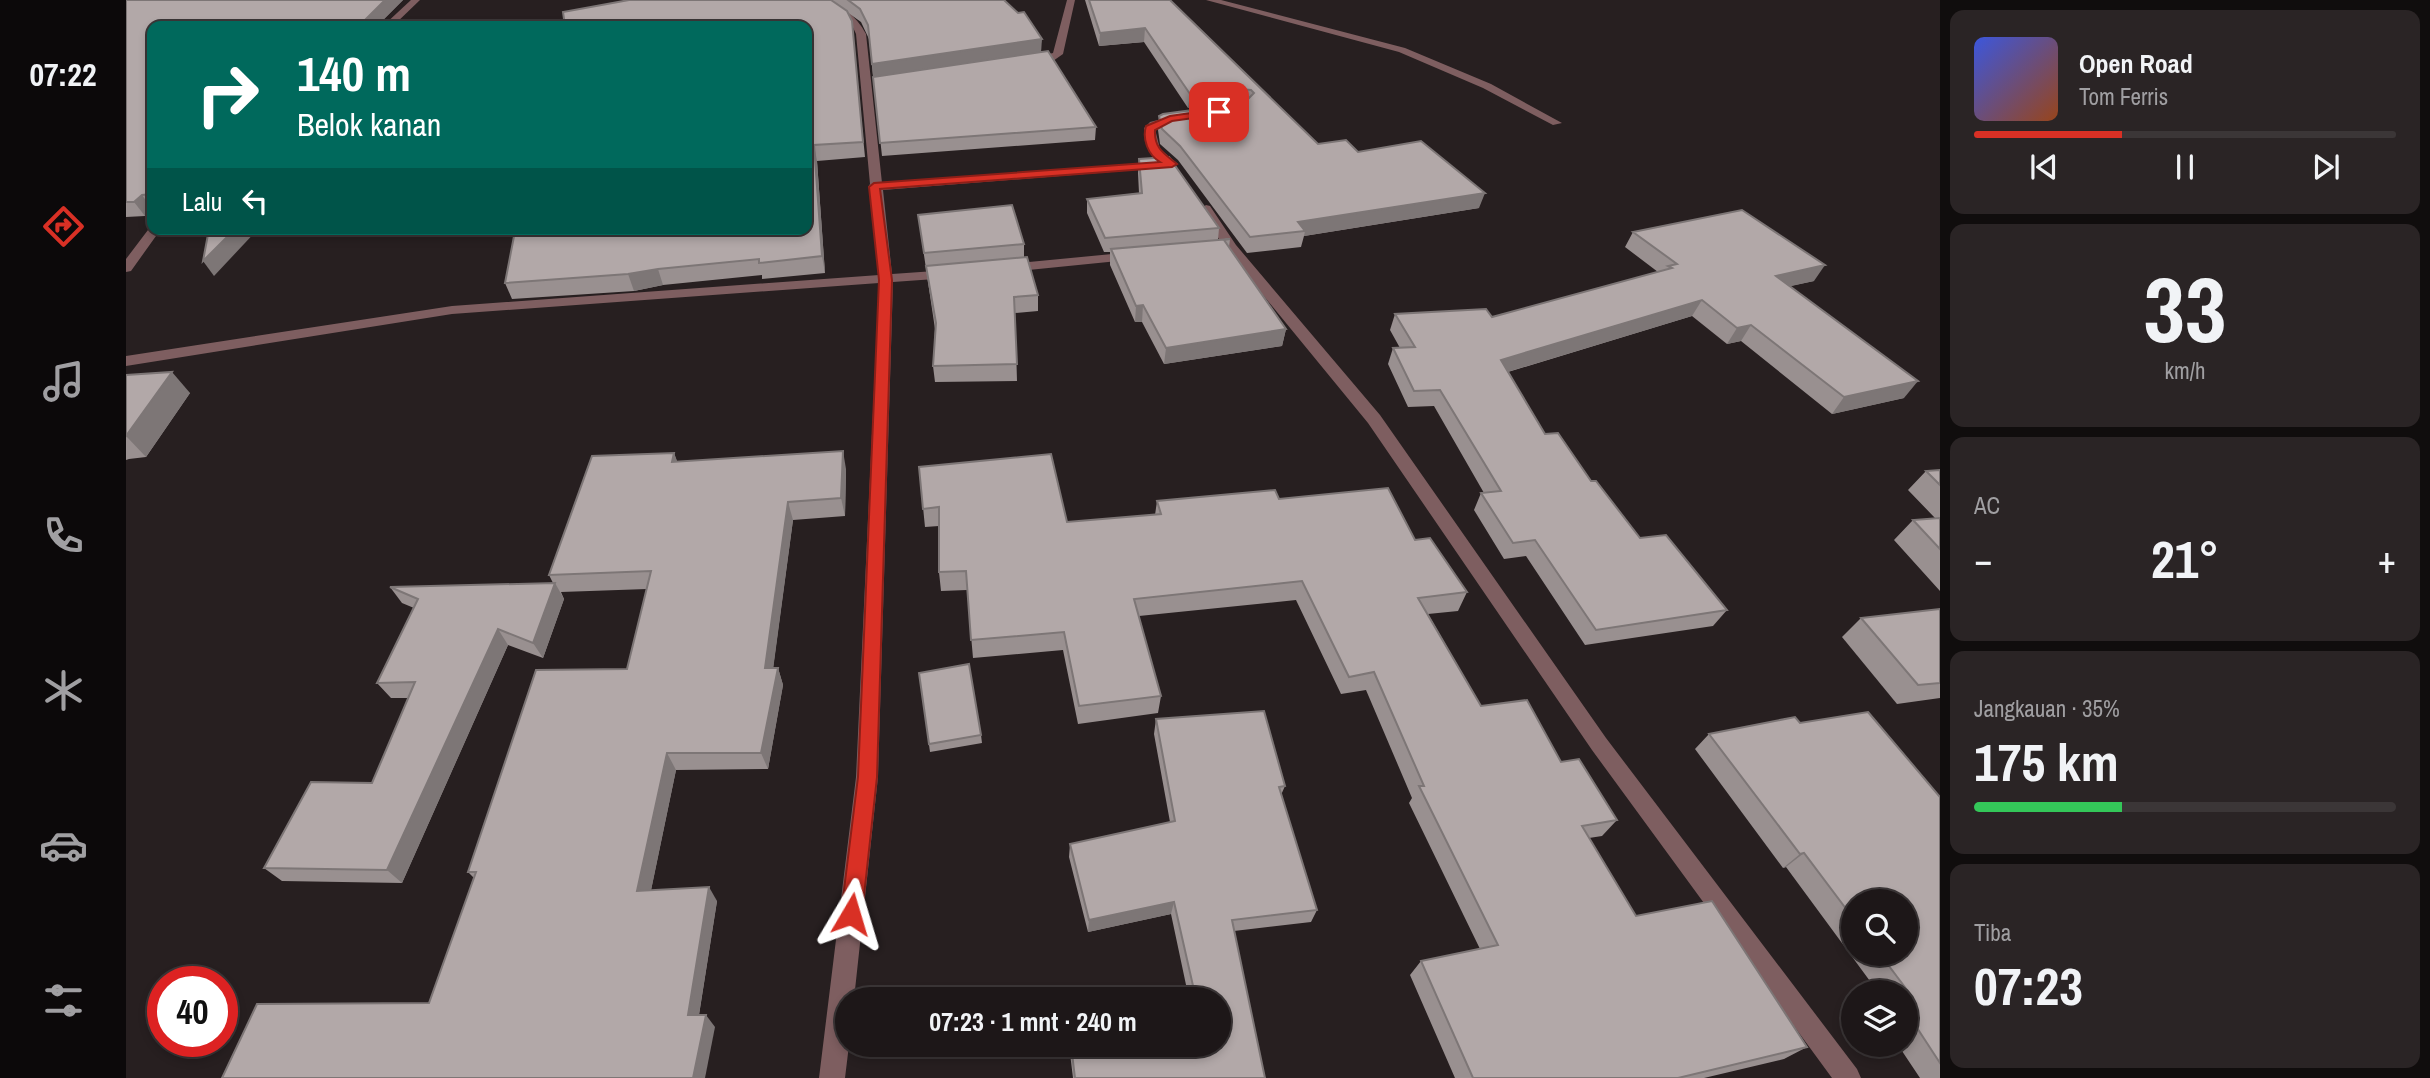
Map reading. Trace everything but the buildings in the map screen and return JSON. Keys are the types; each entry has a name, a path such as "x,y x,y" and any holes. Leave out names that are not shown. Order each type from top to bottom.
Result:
{"street":[{"path":"393,21 416,0"},
{"path":"821,0 855,21 861,33 871,84 874,187 886,280 867,777 832,1078"},
{"path":"1018,63 1049,59 1058,54 1071,0"},
{"path":"1210,0 1402,50 1487,86 1557,123"},
{"path":"874,187 1176,169 1157,156 1149,138 1150,128 1170,119 1195,116"},
{"path":"1194,192 1224,248 1374,419 1599,744 1848,1078"},
{"path":"126,268 151,235"},
{"path":"996,269 1148,255"},
{"path":"126,361 452,310 968,272"}],"route":[{"path":"851,914 867,777 886,280 874,187 1172,164 1157,156 1149,138 1150,128 1170,119 1219,112"}]}
